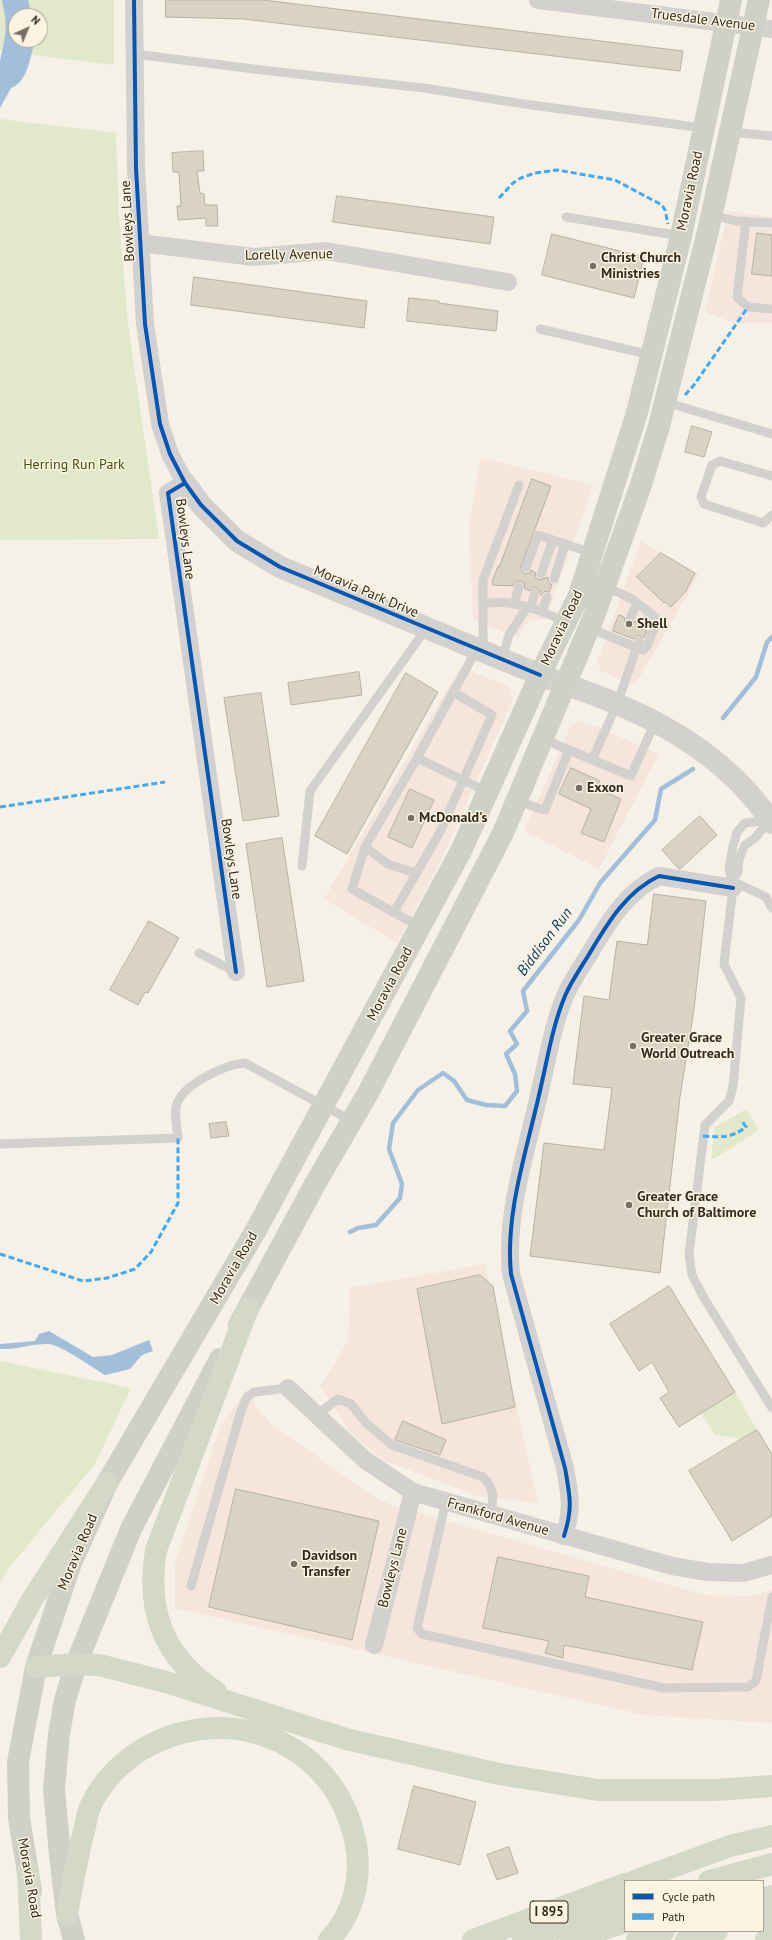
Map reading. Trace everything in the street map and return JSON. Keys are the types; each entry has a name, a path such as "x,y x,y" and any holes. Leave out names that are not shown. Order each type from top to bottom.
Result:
{"highway":[{"path":"237,1705 196,1678 178,1659 158,1620 154,1604 152,1577 156,1550 248,1308"},
{"path":"0,1657 32,1600 107,1483"},
{"path":"36,1667 76,1664 99,1665 145,1677 346,1739 498,1774 598,1790 716,1790 772,1786"},
{"path":"67,1914 78,1854 90,1807 107,1780 126,1760 160,1740 180,1732 232,1728 260,1733 273,1738 305,1757 331,1786 349,1816 354,1833 359,1870 351,1905 342,1923 328,1940"},
{"path":"637,1880 730,1846 772,1836"},
{"path":"713,1880 772,1864"},
{"path":"28,1871 31,1940"},
{"name":"I 895","path":"473,1940 624,1884"},
{"path":"523,1940 624,1906"},
{"path":"571,1940 624,1922"},
{"path":"637,1940 661,1932"},
{"path":"686,1940 714,1932"},
{"path":"766,1940 772,1938"}],"main road":[{"name":"Moravia Road","path":"41,1940 19,1818 18,1762 36,1667 72,1563 107,1483 256,1230 462,849 540,675 579,595 636,416 681,236 731,0"},
{"name":"Moravia Road","path":"74,1940 67,1914 54,1789 59,1734 65,1700 76,1664 131,1529 248,1308 315,1184 352,1121 440,956 503,833 566,686 605,586 640,488 665,402 712,215 730,132 763,28 758,0"}],"street":[{"name":"Bowleys Lane","path":"134,0 136,168 145,324 160,424 170,454 185,483 168,493 236,972"},
{"name":"Truesdale Avenue","path":"543,0 763,28"},
{"name":"Lorelly Avenue","path":"140,243 254,257 326,251 508,282"},
{"name":"Moravia Park Drive","path":"185,483 201,505 237,541 280,568 566,686 617,704 666,727 717,762 737,779 760,805 771,821"},
{"path":"564,1536 571,1508 565,1468 513,1281 509,1251 513,1211 556,1022 570,985 603,932 621,906 648,881 659,876 733,884"},
{"name":"Frankford Avenue","path":"288,1388 365,1460 413,1492 672,1566 708,1572 743,1573 772,1566"},
{"name":"Bowleys Lane","path":"374,1645 413,1492"}],"lane":[{"path":"134,54 424,88 524,104 704,128"},
{"path":"730,132 772,136"},
{"path":"712,215 736,221 772,224"},
{"path":"566,218 681,236"},
{"path":"746,222 737,297 748,307 772,309"},
{"path":"540,330 651,355"},
{"path":"665,402 772,434"},
{"path":"772,476 720,461 712,465 701,497 704,504 763,523 772,515"},
{"path":"488,654 483,604 483,580 519,485"},
{"path":"526,568 538,535 592,553"},
{"path":"541,574 553,540"},
{"path":"554,579 565,544"},
{"path":"589,628 638,644 643,650 647,646 658,619 637,603 605,586"},
{"path":"514,604 519,587"},
{"path":"420,927 352,889 366,847 418,758 453,692 488,654 509,635 528,607 535,593"},
{"path":"542,612 547,597"},
{"path":"483,604 495,602 528,607 566,622"},
{"path":"630,619 637,603"},
{"path":"645,625 650,613"},
{"path":"302,866 310,791 426,629"},
{"path":"592,760 617,704 638,644"},
{"path":"394,912 440,832 492,715 453,692"},
{"path":"543,739 631,776 655,722"},
{"path":"517,801 545,810 569,750"},
{"path":"418,758 488,792"},
{"path":"733,884 729,868 733,846 738,832 745,823 771,821"},
{"path":"771,821 754,839 745,845 738,859 738,872 733,884 724,964 741,998 733,1087 729,1101 704,1125 689,1254 692,1275 704,1298 772,1408"},
{"path":"366,847 388,864 416,873"},
{"path":"733,884 766,897 772,908"},
{"path":"199,953 236,972"},
{"path":"0,1144 178,1138 176,1109 178,1101 184,1092 226,1066 244,1063 254,1067 352,1121"},
{"path":"191,1586 241,1411 247,1397 254,1392 288,1388"},
{"path":"316,1415 338,1399 351,1404 366,1423 392,1445 483,1477 490,1485 494,1494 491,1515"},
{"path":"446,1501 417,1628 422,1634 664,1688 748,1688 756,1681 772,1597"}],"shaded area":[{"path":"728,211 772,217 772,323 734,323 705,312"},
{"path":"481,458 594,485 545,620 538,619 530,621 524,626 519,638 473,620 469,526"},
{"path":"641,541 699,575 635,685 601,671 597,662"},
{"path":"460,667 511,687 512,702 441,860 397,943 324,899"},
{"path":"577,722 598,727 659,754 599,869 524,831 571,725"},
{"path":"485,1264 538,1503 477,1496 383,1460 350,1432 320,1386 348,1341 350,1288"},
{"path":"245,1392 269,1422 377,1499 398,1507 705,1595 752,1596 772,1590 772,1723 644,1715 175,1608 175,1562 221,1424"}],"green space":[{"path":"0,0 114,0 114,65 0,51"},
{"name":"Herring Run Park","path":"0,119 116,133 119,216 128,324 159,539 0,540"},
{"path":"746,1109 759,1130 714,1159 711,1158 715,1127"},
{"path":"0,1361 131,1388 95,1464 8,1569 0,1583"},
{"path":"735,1392 757,1430 742,1439 715,1435 701,1413"}],"water":[{"path":"2,0 28,0 30,8 8,8 8,48 33,48 25,74 17,85 11,88 0,108 0,61 6,31"},
{"path":"49,1331 93,1357 112,1355 149,1340 153,1351 142,1355 130,1369 105,1375 76,1356 52,1345 41,1344 12,1349 0,1349 0,1344 35,1341 39,1334"}],"building":[{"path":"166,0 263,0 683,51 680,71 243,19 166,17"},
{"path":"203,151 204,171 197,171 200,193 204,194 205,205 217,205 218,226 206,226 206,218 178,220 177,206 181,206 179,172 173,172 172,153"},
{"path":"337,196 494,217 490,244 333,222"},
{"path":"757,233 772,235 772,276 752,274"},
{"name":"Christ Church Ministries","path":"552,234 644,257 634,298 542,275"},
{"path":"194,277 367,301 364,328 191,305"},
{"path":"409,298 439,301 439,303 498,311 496,331 407,321"},
{"path":"692,426 712,432 704,457 685,452"},
{"path":"532,479 551,486 520,569 524,574 530,573 531,570 535,572 536,578 539,580 548,577 548,581 552,585 549,592 545,591 541,595 539,589 534,587 530,591 525,589 524,583 520,581 515,582 513,586 493,585 492,582"},
{"path":"661,553 695,573 686,591 671,607 665,602 664,603 637,577"},
{"path":"619,615 624,617 625,622 628,625 633,624 635,621 639,623 641,629 647,631 644,638 638,635 634,639 613,631"},
{"path":"359,672 362,695 291,705 288,683"},
{"path":"406,673 438,692 347,854 315,836"},
{"path":"261,693 279,816 243,821 224,698"},
{"path":"571,768 600,781 596,788 621,799 604,842 581,833 591,809 559,794"},
{"name":"McDonald's","path":"410,789 434,800 412,848 388,837"},
{"path":"700,816 717,835 680,869 662,850"},
{"path":"282,838 304,981 267,987 246,844"},
{"path":"654,894 706,901 694,1009 680,1097 660,1273 530,1256 544,1143 604,1150 612,1088 573,1084 584,996 609,1000 617,941 647,945"},
{"path":"149,921 179,938 148,993 145,992 138,1005 110,990"},
{"path":"226,1122 229,1136 211,1138 209,1124"},
{"path":"480,1275 493,1286 515,1407 442,1424 417,1289"},
{"path":"669,1286 735,1392 679,1427 660,1398 669,1392 652,1362 639,1371 610,1324"},
{"path":"403,1421 446,1440 440,1455 395,1440"},
{"path":"757,1430 772,1454 772,1516 732,1541 689,1471"},
{"name":"Davidson Transfer","path":"236,1489 379,1521 352,1640 209,1607"},
{"path":"498,1557 589,1576 585,1597 703,1622 692,1670 564,1645 563,1658 545,1653 549,1641 483,1628"},
{"path":"414,1786 476,1802 460,1865 398,1849"},
{"path":"509,1847 518,1873 497,1880 487,1855"}],"waterway":[{"name":"Biddison Run","path":"723,718 756,677 767,642 772,637"},
{"name":"Biddison Run","path":"350,1232 358,1228 376,1225 400,1198 402,1184 389,1149 393,1123 418,1090 443,1073 454,1081 467,1100 486,1105 505,1106 517,1091 515,1074 506,1054 517,1044 510,1031 527,1011 523,991 579,920 600,883 655,820 661,789 693,769"}],"marked path":[{"path":"499,198 513,183 521,178 535,173 557,170 615,180 662,205 665,210 668,224"},
{"path":"685,395 694,385 748,307"},
{"path":"0,807 165,782"},
{"path":"703,1136 720,1137 735,1134 746,1127 742,1121"},
{"path":"0,1254 83,1281 107,1278 135,1269 151,1252 178,1203 178,1138"}],"cycle path":[{"path":"134,0 136,168 145,324 160,424 170,454 185,483 201,505 237,541 280,567 540,675"},
{"path":"185,483 168,493 236,972"},
{"path":"564,1536 570,1510 565,1468 511,1274 510,1251 511,1229 518,1184 553,1032 560,1008 573,981 609,922 626,900 636,891 659,876 733,888"}],"place":[{"name":"Christ Church Ministries","path":"593,266"},
{"name":"Shell","path":"629,624"},
{"name":"Exxon","path":"579,788"},
{"name":"McDonald's","path":"411,818"},
{"name":"Greater Grace World Outreach","path":"633,1046"},
{"name":"Greater Grace Church of Baltimore","path":"629,1205"},
{"name":"Davidson Transfer","path":"294,1564"}]}
